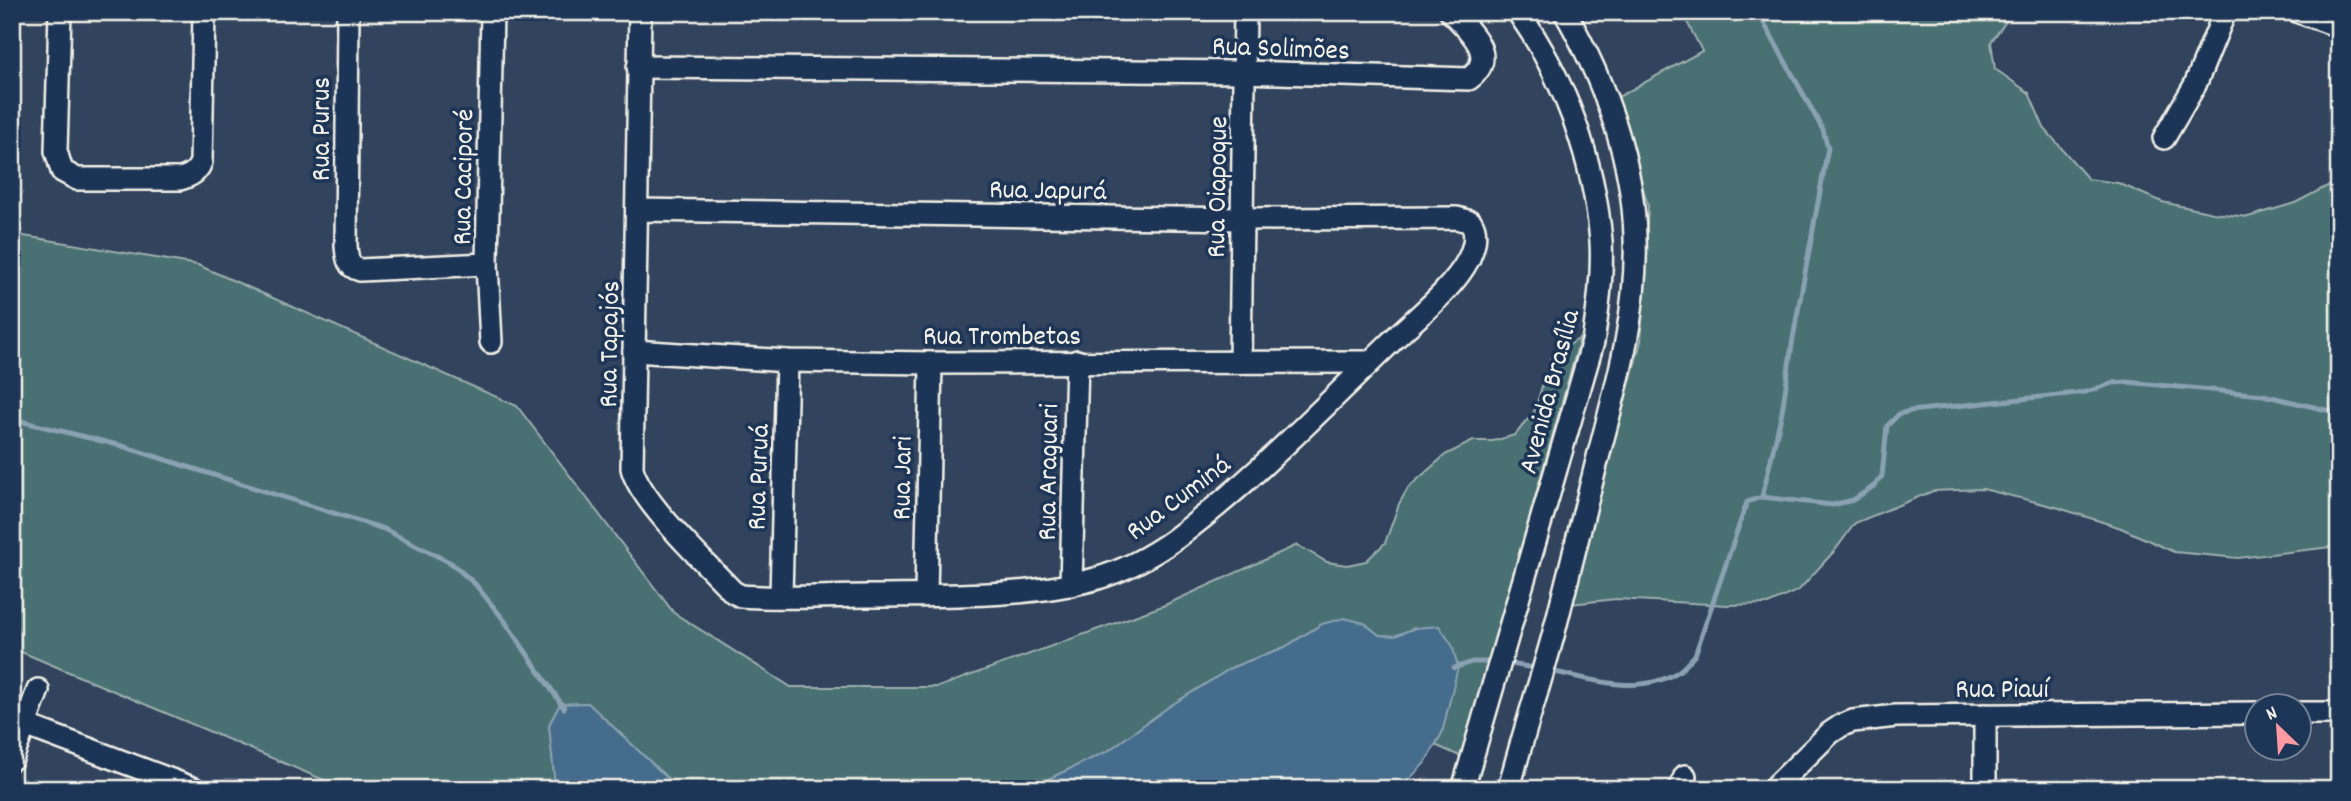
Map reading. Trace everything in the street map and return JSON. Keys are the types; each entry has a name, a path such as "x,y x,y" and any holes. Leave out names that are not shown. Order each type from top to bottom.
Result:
{"street":[{"path":"60,12 56,151 62,171 78,179 180,178 194,173 201,162 204,12"},
{"name":"Rua Purus","path":"348,12 346,245 349,264 360,270 487,264"},
{"name":"Rua Caciporé","path":"491,342 487,264 492,12"},
{"name":"Rua Tapajós","path":"640,12 632,468 640,489 733,592 741,596 781,596"},
{"name":"Rua Oiapoque","path":"1240,362 1245,12"},
{"name":"Rua Solimões","path":"638,67 1244,72 1469,79 1476,74 1482,57 1476,39 1451,12"},
{"name":"Avenida Brasília","path":"1463,789 1593,342 1601,269 1601,242 1594,185 1578,135 1539,42 1518,12"},
{"path":"1509,789 1552,638 1621,367 1634,290 1636,237 1630,180 1603,87 1588,52 1565,12"},
{"path":"2164,138 2195,85 2225,12"},
{"path":"2299,12 2339,26"},
{"name":"Rua Japurá","path":"638,210 1243,219 1457,218"},
{"name":"Rua Cuminá","path":"781,596 926,595 1071,585 1116,572 1145,558 1174,539 1238,487 1309,424 1449,285 1469,258 1475,234 1471,222 1457,218"},
{"name":"Rua Trombetas","path":"634,351 788,360 931,363 1370,362"},
{"name":"Rua Puruá","path":"781,596 788,360"},
{"name":"Rua Araguari","path":"1071,585 1077,361"},
{"name":"Rua Jari","path":"926,595 931,363"},
{"path":"12,759 38,690"},
{"name":"Rua Piauí","path":"1773,789 1830,733 1853,721 1896,716 2242,713"},
{"path":"2312,713 2339,713"},
{"path":"1985,715 1985,789"},
{"path":"25,725 195,789"}],"green space":[{"path":"1682,12 2016,12 1991,42 1995,69 2029,93 2044,128 2088,179 2118,183 2162,202 2248,217 2295,203 2339,180 2339,546 2238,558 2174,552 2121,528 2056,507 1983,489 1933,491 1855,523 1799,590 1768,604 1728,605 1616,599 1570,604 1641,341 1648,206 1618,97 1702,51"},
{"path":"12,234 198,265 517,406 674,613 791,687 938,687 1165,605 1297,545 1327,562 1347,565 1366,561 1385,543 1399,504 1408,488 1445,455 1473,441 1493,441 1515,435 1534,412 1551,357 1580,338 1462,757 1435,745 1442,733 1457,667 1415,628 1395,636 1379,635 1364,623 1322,624 1285,647 1233,667 1170,706 1108,751 1046,780 1034,789 679,789 588,703 560,704 549,725 555,784 562,789 345,789 12,648"}],"water":[{"path":"1344,618 1364,623 1379,635 1395,636 1415,628 1439,626 1452,645 1458,667 1442,733 1425,763 1400,789 1034,789 1046,780 1108,751 1170,706 1233,667 1285,647 1322,624"},
{"path":"588,703 679,789 562,789 555,785 549,725 560,704"}],"waterway":[{"path":"1758,12 1823,130 1828,148 1782,412 1762,497"},
{"path":"1550,671 1632,685 1664,679 1679,671 1695,655 1747,502 1762,497 1833,505 1853,500 1874,486 1882,476 1887,426 1899,414 2086,392 2113,383 2127,382 2263,395 2339,413"},
{"path":"12,419 122,446 384,529 451,563 475,584 504,620 564,708"},
{"path":"1454,668 1472,662 1495,662"},
{"path":"1505,663 1540,669"}]}
